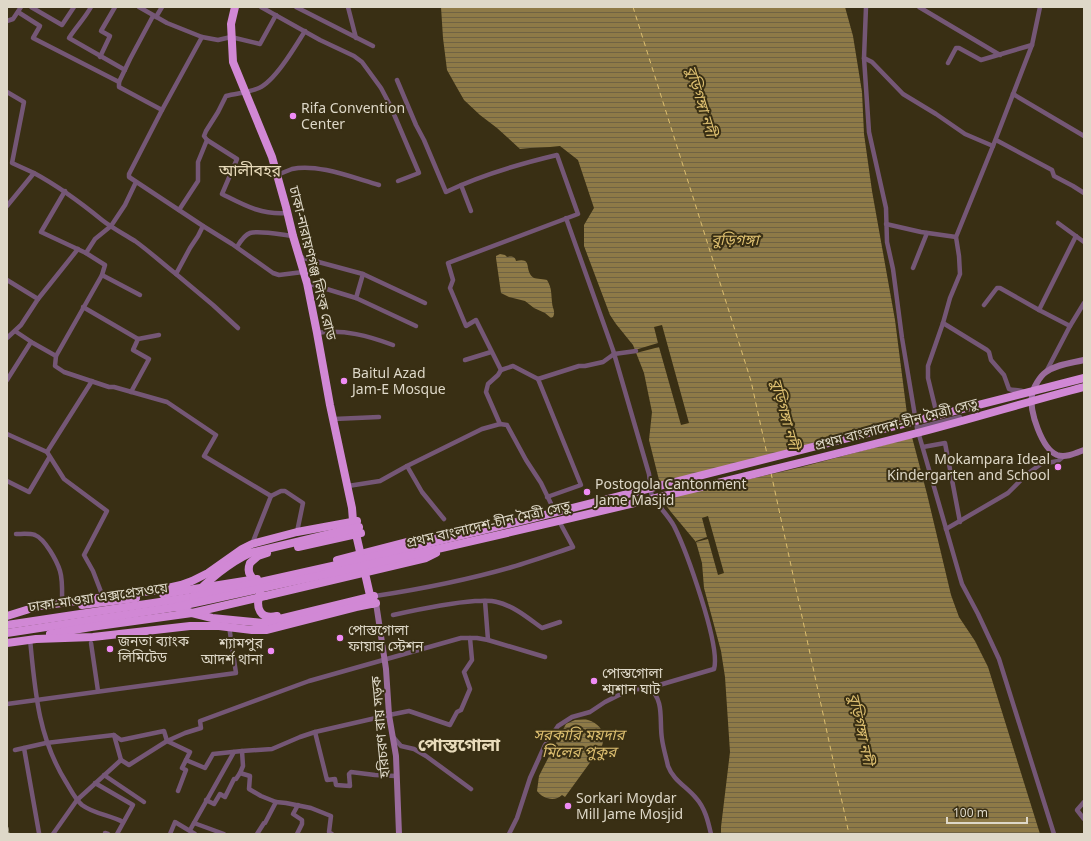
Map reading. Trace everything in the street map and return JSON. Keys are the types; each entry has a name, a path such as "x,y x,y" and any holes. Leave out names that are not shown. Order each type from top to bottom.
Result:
{"highway":[{"name":"ঢাকা-নারায়ণগঞ্জ লিংক রোড","path":"235,7 231,24 233,62 272,157 278,175 292,236 300,257 317,333 330,405 352,508 373,598"},
{"path":"176,607 457,541 1084,378"},
{"name":"প্রথম বাংলাদেশ-চীন মৈত্রী সেতু","path":"457,541 666,495 908,435 1084,387"},
{"path":"7,616 39,606 160,590 192,581 208,573 242,549 252,544 297,532 357,527"},
{"path":"357,527 258,556 252,560 248,567 248,573 260,587 258,609 264,615 274,617 373,598"},
{"path":"193,597 200,589 239,558 255,551 357,527"},
{"path":"22,612 66,608 200,589 260,587 426,558 457,541"},
{"path":"33,639 43,635 91,627 192,613 260,587"},
{"name":"ঢাকা-মাওয়া এক্সপ্রেসওয়ে","path":"7,625 260,587"},
{"path":"176,607 212,618 263,623 373,598"},
{"path":"7,643 33,639 93,637 190,626 229,626 252,630 266,630 356,607 373,598"},
{"name":"ঢাকা-মাওয়া এক্সপ্রেসওয়ে","path":"7,633 176,607"}],"main road":[{"path":"1084,360 1060,365 1046,372 1036,384 1031,397 1035,422 1040,434 1053,452 1064,456 1084,450"},
{"name":"হরিচরণ রায় সড়ক","path":"373,598 379,618 386,669 389,715 396,756 399,834"}],"street":[{"path":"7,21 13,19 21,7"},
{"path":"31,7 62,26 74,7"},
{"path":"92,7 69,38 125,70"},
{"path":"100,56 110,36 101,32 115,7"},
{"path":"139,7 172,26 202,37 218,40 231,37 260,44 276,15"},
{"path":"162,7 155,16 119,82 119,87 162,110"},
{"path":"261,7 354,56 362,62 381,88 399,125 419,173 398,181"},
{"path":"296,7 373,46"},
{"path":"348,7 356,38"},
{"path":"866,7 864,58 870,132 886,208 888,242 917,428 962,584 999,659 1054,834"},
{"path":"919,7 1000,55"},
{"path":"937,415 928,378 928,366 943,324 950,298 960,274 956,237 994,146 1032,45 1040,7"},
{"path":"18,12 40,26 33,38 119,82"},
{"path":"287,213 274,214 250,208 222,194 237,159 207,140 204,136 226,96 246,93 261,88 281,67 305,31"},
{"path":"202,37 162,110 129,174 129,177 237,247 273,273 279,275 303,272"},
{"path":"948,63 956,48 981,60 1032,45"},
{"path":"864,58 872,62 902,94 936,114 961,132 976,140 994,146"},
{"path":"397,80 446,192 513,166 557,155 578,214 448,263 453,280 450,288 466,326 476,320 501,370"},
{"path":"7,92 24,102 12,163 65,191 74,200 86,206 111,226 137,243 213,305 238,328"},
{"path":"1013,94 1084,136"},
{"path":"180,210 198,181 198,162 207,140"},
{"path":"996,140 1052,170 1054,176 1084,193"},
{"path":"278,175 293,169 316,169 329,171 378,185"},
{"path":"7,206 34,174"},
{"path":"86,253 95,239 111,226 125,205 136,182"},
{"path":"461,185 471,211"},
{"path":"65,191 41,232 86,253 105,265 102,275 56,356 56,366 64,372 167,402 216,435 204,456 271,496"},
{"path":"509,834 517,818 530,778 545,745 558,726 572,717 590,712 605,702 629,690 649,688 714,670 716,663 706,615 693,572 673,525 652,495 649,474 614,354 566,218"},
{"path":"886,224 927,233 956,237"},
{"path":"1058,224 1084,242"},
{"path":"176,274 203,226"},
{"path":"237,247 243,238 250,233 292,236"},
{"path":"913,268 927,233"},
{"path":"1039,310 1076,236"},
{"path":"7,338 21,325 38,299 78,249"},
{"path":"300,257 363,274 425,303"},
{"path":"356,298 363,274"},
{"path":"102,275 140,295"},
{"path":"7,280 38,299"},
{"path":"306,283 356,298 416,326"},
{"path":"984,305 993,291 1000,288 1070,326"},
{"path":"1046,372 1084,303"},
{"path":"83,307 138,339 159,335"},
{"path":"943,324 987,350 989,352 990,360 1004,374 1010,390 1021,390 1031,397"},
{"path":"15,331 56,356"},
{"path":"317,333 352,333 376,338 393,345"},
{"path":"131,392 149,359 133,350 138,339"},
{"path":"7,380 31,342"},
{"path":"538,379 579,366 603,362 614,354 636,351"},
{"path":"465,360 491,352"},
{"path":"500,424 486,392 488,384 498,375 501,370 514,366 538,379 581,485 547,497"},
{"path":"47,452 92,381"},
{"path":"917,428 1031,397"},
{"path":"334,419 379,417"},
{"path":"348,486 380,481 482,429 500,424 507,425 526,460 541,483 573,547 471,578 419,590 373,598"},
{"path":"7,434 47,452 64,479 107,511 84,555 93,571 103,597"},
{"path":"923,447 945,443 960,522"},
{"path":"946,529 1008,493 1041,464 1058,461 1064,456"},
{"path":"7,481 29,492 50,458"},
{"path":"407,466 422,492 444,520"},
{"path":"252,544 271,496 281,491 285,491 303,503 297,532"},
{"path":"16,534 35,535 46,544 60,572 62,581 62,603"},
{"path":"485,601 488,640"},
{"path":"392,615 435,606 462,602 485,601 496,602 509,606 542,628 560,622"},
{"path":"7,704 236,673 229,626"},
{"path":"114,735 121,760 129,765 167,741 185,733 202,728 200,721 309,681 462,638 488,640 545,657"},
{"path":"186,760 205,768 214,754 272,749 315,732 409,711 450,725 456,712 461,710 470,689 464,672 472,660 470,638"},
{"path":"33,639 36,699 46,744 61,774 77,800 88,809 124,822"},
{"path":"91,643 98,691"},
{"path":"649,688 654,691 660,704 662,738 669,767 678,781 697,798 707,816 711,834"},
{"path":"15,750 46,744 114,735 121,740 164,731 167,741 190,752 182,768 186,770 178,791"},
{"path":"315,732 327,780 335,779 336,785 350,786 350,772 375,776 396,776"},
{"path":"394,738 401,746 414,749 426,756 471,789"},
{"path":"24,748 39,832"},
{"path":"206,800 214,804 220,794 225,796 243,766 242,751"},
{"path":"190,830 234,752"},
{"path":"53,834 77,800 121,760"},
{"path":"240,773 250,776 250,789 261,796 276,802 312,808 331,816 329,833"},
{"path":"104,775 144,802"},
{"path":"95,783 133,805 117,834"},
{"path":"257,834 265,823 276,802"},
{"path":"1083,818 1077,810 1084,802"},
{"path":"297,834 302,824 302,820 293,814 298,805"},
{"path":"170,834 175,822 196,834"},
{"path":"194,823 224,834"},
{"path":"104,834 108,834"}],"water":[{"name":"বুড়িগঙ্গা","path":"441,7 845,7 853,36 862,92 864,134 872,191 895,320 908,422 951,595 959,617 975,641 988,667 1040,834 721,834 730,752 725,677 721,651 704,588 702,563 696,542 665,504 649,440 652,412 644,373 633,345 610,315 584,246 584,225 594,208 578,160 560,146 520,149 464,100 447,70"},
{"path":"500,254 507,257 513,257 516,261 525,261 529,272 534,278 547,280 551,291 554,311 553,317 551,318 525,301 509,297 501,293 496,258 496,256"},
{"name":"সরকারি ময়দার মিলের পুকুর","path":"575,720 588,720 596,724 603,734 602,746 565,797 562,795 553,799 546,798 537,791 539,776 566,724"}],"pier":[{"path":"662,325 689,423 681,425 659,347 636,353 635,350 658,343 654,327"},
{"path":"911,424 914,437 798,468 662,499 660,486"},
{"path":"708,516 724,573 718,575 708,539 696,542 707,537 702,518"}],"ferry route":[{"path":"633,7 751,381 767,454"},
{"path":"771,473 849,834"}],"railway":[{"path":"7,828 8,834"}],"place":[{"name":"Rifa Convention Center","path":"293,116"},
{"name":"Baitul Azad Jam-E Mosque","path":"344,381"},
{"name":"Mokampara Ideal Kindergarten and School","path":"1058,467"},
{"name":"Postogola Cantonment Jame Masjid","path":"587,492"},
{"name":"পোস্তগোলা ফায়ার স্টেশন","path":"340,638"},
{"name":"জনতা ব্যাংক লিমিটেড","path":"110,649"},
{"name":"শ্যামপুর আদর্শ থানা","path":"271,651"},
{"name":"পোস্তগোলা শ্মশান ঘাট","path":"594,681"},
{"name":"Sorkari Moydar Mill Jame Mosjid","path":"568,806"}],"district":[{"name":"আলীবহর","path":"250,170"},
{"name":"পোস্তগোলা","path":"459,745"}],"water label":[{"name":"বুড়িগঙ্গা নদী","path":"701,101"},
{"name":"বুড়িগঙ্গা নদী","path":"785,414"},
{"name":"বুড়িগঙ্গা নদী","path":"861,729"}]}
